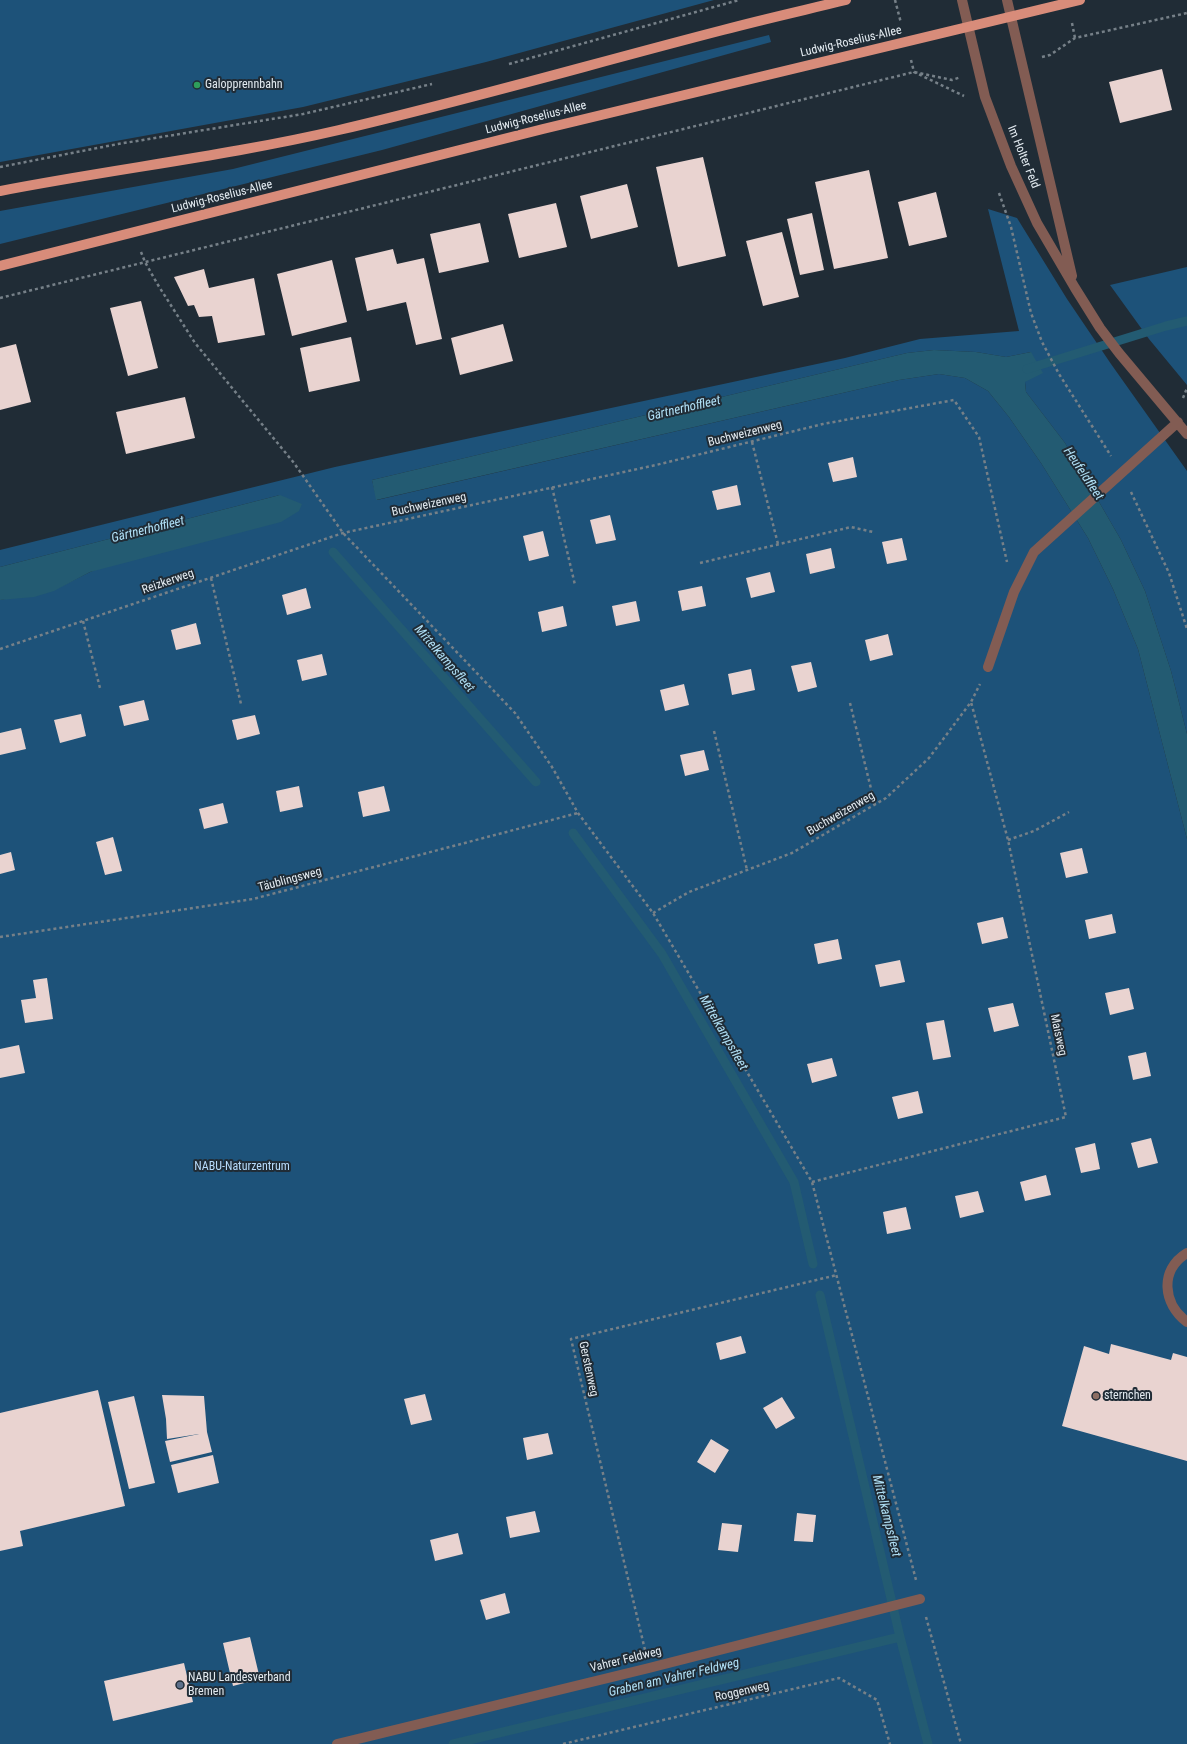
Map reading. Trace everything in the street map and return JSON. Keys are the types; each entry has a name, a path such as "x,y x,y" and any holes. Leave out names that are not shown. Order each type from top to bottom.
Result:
{"main road":[{"path":"0,191 72,177 207,156 337,130 467,99 724,30 846,0"},
{"name":"Ludwig-Roselius-Allee","path":"0,266 543,129 1080,0"}],"street":[{"name":"Im Holter Feld","path":"962,0 985,97 1011,166 1037,223 1100,328 1187,434"},
{"name":"Im Holter Feld","path":"1007,0 1075,288"},
{"path":"988,667 1014,592 1034,552 1178,422"},
{"path":"1187,1253 1173,1265 1168,1278 1167,1291 1170,1304 1178,1315 1187,1322"},
{"name":"Vahrer Feldweg","path":"337,1744 649,1668 920,1599"}],"path":[{"path":"508,64 739,0"},
{"path":"1021,62 1050,55 1075,38 1187,13"},
{"path":"0,298 914,72 966,98"},
{"path":"0,167 118,144 303,114 439,83"},
{"path":"997,186 1011,227 1031,313 1042,342 1058,374 1122,472 1169,573 1187,629"},
{"path":"134,233 145,262 195,343 294,464 343,533 515,713 552,767 578,813 653,913 812,1182 920,1599 960,1744"},
{"name":"Buchweizenweg","path":"343,533 752,442 823,424 954,400 978,437 1014,592"},
{"path":"752,442 778,544"},
{"path":"552,487 575,585"},
{"path":"700,563 850,527 873,532"},
{"name":"Reizkerweg","path":"0,649 343,533"},
{"path":"211,578 241,704"},
{"path":"83,621 100,688"},
{"name":"Buchweizenweg","path":"653,913 689,892 792,853 886,798 930,758 971,702 988,667"},
{"name":"Maisweg","path":"812,1182 1066,1117 1008,840 971,702"},
{"path":"850,703 875,805"},
{"path":"714,730 747,870"},
{"path":"1008,840 1034,831 1069,812"},
{"name":"Täublingsweg","path":"0,937 253,899 578,813"},
{"name":"Gerstenweg","path":"649,1668 571,1339 837,1275"},
{"name":"Roggenweg","path":"563,1744 839,1678 877,1700 890,1744"}],"green space":[{"name":"Galopprennbahn","path":"0,0 714,0 486,62 303,107 0,162"},
{"path":"769,35 771,42 382,150 0,244 0,211 233,169"},
{"name":"NABU-Naturzentrum","path":"988,209 1017,218 1067,299 1187,471 1187,734 1171,671 1145,591 1121,540 1065,443 1026,392 1025,382 1031,352 1006,357 976,352 934,350 907,353 372,480 377,500 899,380 939,374 965,378 988,391 1009,417 1041,463 1088,538 1113,589 1138,649 1187,839 1187,1744 0,1744 0,600 54,590 90,572 280,495 0,567 0,550 335,467 845,358 920,339 1019,331"},
{"path":"1187,267 1187,385 1149,339 1110,285"}],"water":[{"name":"Gärtnerhoffleet","path":"934,350 976,352 1006,357 1031,352 1043,373 1025,382 1026,392 1065,443 1121,540 1145,591 1171,671 1187,734 1187,839 1138,649 1113,589 1088,538 1041,463 1009,417 988,391 965,378 939,374 899,380 376,500 372,480 907,353"},
{"name":"Gärtnerhoffleet","path":"280,495 302,504 299,511 281,522 90,572 54,591 34,597 0,600 0,567"}],"building":[{"path":"1162,69 1172,110 1120,123 1109,82"},
{"path":"703,157 726,256 678,267 656,167"},
{"path":"869,170 888,258 834,269 815,182"},
{"path":"627,184 638,227 591,239 580,196"},
{"path":"936,192 947,237 909,246 898,202"},
{"path":"556,203 567,247 519,258 508,214"},
{"path":"812,213 824,270 800,275 787,219"},
{"path":"480,223 489,262 439,273 430,234"},
{"path":"782,232 799,297 763,306 746,241"},
{"path":"393,249 397,264 424,258 442,339 416,345 406,302 367,311 355,258"},
{"path":"332,260 347,322 292,336 277,274"},
{"path":"204,269 209,288 254,278 265,335 218,343 212,316 199,317 194,305 188,306 174,277"},
{"path":"141,301 158,368 128,376 110,308"},
{"path":"503,324 513,361 460,375 451,338"},
{"path":"351,337 360,381 309,392 300,348"},
{"path":"16,344 31,402 0,410 0,348"},
{"path":"185,397 195,438 126,454 116,412"},
{"path":"853,457 857,477 833,482 828,463"},
{"path":"737,485 741,505 717,510 712,491"},
{"path":"610,515 616,540 596,544 590,520"},
{"path":"543,531 549,556 529,561 523,536"},
{"path":"902,538 907,560 887,564 882,542"},
{"path":"831,548 835,568 810,574 806,554"},
{"path":"770,572 775,592 751,598 746,578"},
{"path":"702,586 706,606 682,611 678,591"},
{"path":"306,588 311,608 287,615 282,595"},
{"path":"636,601 640,621 616,626 612,606"},
{"path":"563,606 567,626 542,632 538,612"},
{"path":"196,623 201,644 176,650 171,630"},
{"path":"888,634 893,655 870,661 865,640"},
{"path":"322,654 327,675 302,681 297,660"},
{"path":"811,662 817,687 798,692 791,666"},
{"path":"751,669 755,690 732,695 728,674"},
{"path":"684,684 689,705 665,711 660,690"},
{"path":"144,700 149,720 124,726 119,706"},
{"path":"81,714 86,736 60,743 54,720"},
{"path":"255,715 260,734 237,740 232,720"},
{"path":"21,728 26,749 0,755 0,733"},
{"path":"704,750 709,770 685,776 680,755"},
{"path":"299,786 303,807 280,812 276,791"},
{"path":"384,786 390,811 363,817 358,792"},
{"path":"223,803 228,823 204,829 199,809"},
{"path":"113,837 122,871 105,875 96,842"},
{"path":"1082,848 1088,873 1066,878 1060,853"},
{"path":"11,852 15,870 0,874 0,855"},
{"path":"1112,914 1116,933 1089,939 1085,920"},
{"path":"1003,917 1008,938 982,944 977,923"},
{"path":"838,939 842,959 818,964 814,944"},
{"path":"900,960 905,982 880,987 875,965"},
{"path":"47,978 53,1019 25,1023 21,1000 36,998 33,980"},
{"path":"1129,988 1134,1009 1110,1015 1105,993"},
{"path":"1013,1003 1019,1026 994,1032 988,1008"},
{"path":"944,1020 951,1057 933,1060 926,1023"},
{"path":"19,1045 25,1073 0,1078 0,1049"},
{"path":"1146,1052 1151,1076 1133,1080 1128,1056"},
{"path":"832,1058 837,1076 812,1083 807,1064"},
{"path":"918,1091 923,1113 898,1119 892,1097"},
{"path":"1151,1138 1158,1163 1138,1168 1131,1143"},
{"path":"1095,1143 1100,1169 1081,1173 1075,1148"},
{"path":"1046,1175 1051,1195 1025,1201 1020,1182"},
{"path":"978,1191 984,1212 960,1218 955,1196"},
{"path":"906,1207 911,1229 887,1234 883,1212"},
{"path":"741,1336 746,1353 720,1360 716,1343"},
{"path":"1111,1344 1171,1360 1173,1353 1187,1357 1187,1461 1062,1426 1084,1346 1109,1354"},
{"path":"98,1390 125,1506 20,1531 23,1546 0,1551 0,1413"},
{"path":"425,1394 432,1420 411,1425 404,1399"},
{"path":"162,1395 204,1396 207,1432 212,1452 170,1462 165,1441 199,1434 167,1439 166,1419"},
{"path":"134,1396 155,1483 129,1489 108,1402"},
{"path":"782,1397 795,1418 776,1429 763,1408"},
{"path":"548,1433 553,1454 527,1460 523,1438"},
{"path":"711,1439 729,1450 715,1473 697,1462"},
{"path":"213,1455 219,1483 178,1493 171,1465"},
{"path":"535,1511 540,1532 510,1538 506,1517"},
{"path":"797,1513 816,1515 813,1542 794,1541"},
{"path":"722,1523 742,1525 738,1552 718,1550"},
{"path":"458,1533 463,1554 435,1561 430,1540"},
{"path":"505,1593 510,1613 486,1620 480,1600"},
{"path":"250,1637 260,1679 233,1686 223,1643"},
{"path":"184,1663 193,1702 113,1721 104,1681"}],"waterway":[{"name":"Heufeldfleet","path":"1027,369 1166,326 1187,321"},
{"name":"Mittelkampsfleet","path":"333,552 536,782"},
{"name":"Mittelkampsfleet","path":"573,833 662,954 794,1182 813,1264"},
{"name":"Mittelkampsfleet","path":"820,1295 900,1637 928,1744"},
{"name":"Graben am Vahrer Feldweg","path":"453,1744 900,1637"}],"place":[{"name":"Galopprennbahn","path":"197,85"},
{"name":"sternchen","path":"1096,1396"},
{"name":"NABU Landesverband Bremen","path":"180,1685"}]}
